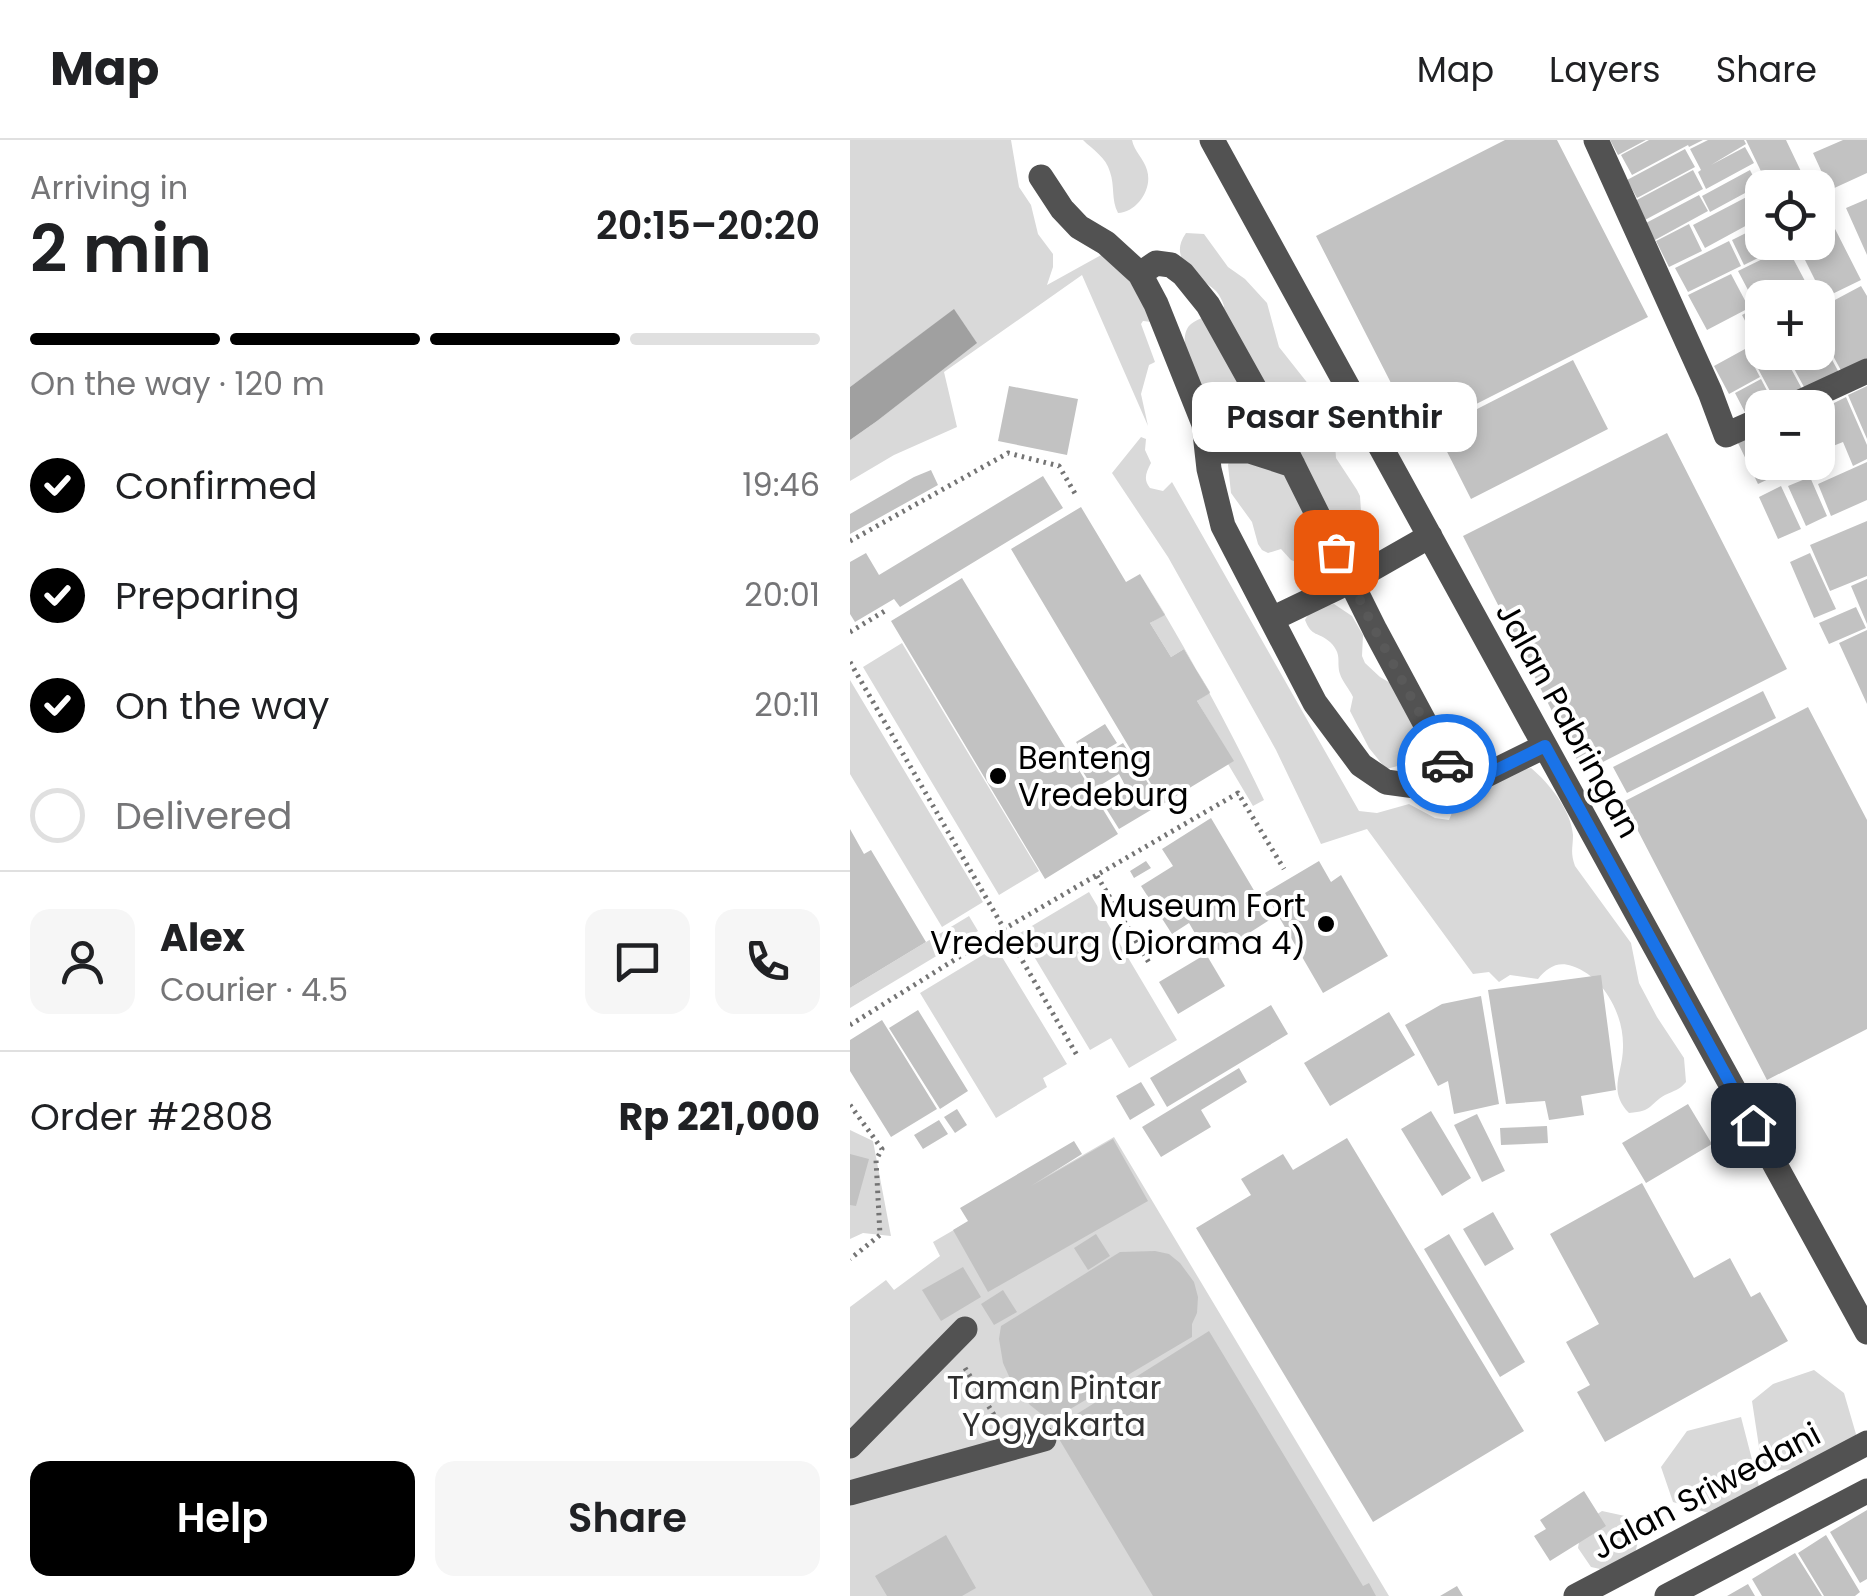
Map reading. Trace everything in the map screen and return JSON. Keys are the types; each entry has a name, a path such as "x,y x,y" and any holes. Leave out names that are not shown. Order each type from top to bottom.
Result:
{"street":[{"name":"Jalan Pabringan","path":"1212,140 1867,1332"},
{"path":"1596,140 1726,435 1745,426"},
{"path":"1041,177 1062,209 1079,226 1106,243 1140,274 1204,424 1223,526 1316,702 1361,765 1386,782 1460,788 1545,746"},
{"path":"1140,274 1156,263 1171,265 1208,305 1460,788"},
{"path":"1826,390 1867,371"},
{"path":"1207,451 1250,452 1293,465"},
{"path":"1272,619 1351,581 1430,536"},
{"path":"850,1446 958,1337"},
{"path":"850,1492 1044,1438"},
{"name":"Jalan Sriwedani","path":"1576,1596 1867,1444"},
{"path":"1667,1596 1708,1587 1867,1491"},
{"path":"1636,1564 1656,1596"}],"path":[{"path":"850,541 1008,453 1059,466 1077,497"},
{"path":"850,632 888,609"},
{"path":"850,662 1078,1057"},
{"path":"850,1025 1004,929 1238,793 1284,870"},
{"path":"1097,876 1150,966"},
{"path":"850,1105 882,1149 876,1160 880,1235 850,1260"},
{"path":"958,1337 1014,1447"}],"green space":[{"path":"850,140 1011,140 1019,187 1031,205 1038,234 1053,254 1047,285 1103,254 1116,255 1152,322 1141,324 1155,362 1149,365 1141,394 1148,426 1082,275 944,372 957,427 894,455 850,481 850,440 976,342 954,310 850,387"},
{"path":"1083,140 1132,140 1146,166 1148,185 1131,209 1118,213 1108,167"},
{"path":"1186,233 1204,234 1228,267 1267,303 1279,347 1325,408 1334,430 1336,458 1360,496 1361,511 1369,521 1362,532 1355,531 1355,544 1336,535 1306,566 1291,560 1281,549 1268,553 1262,550 1252,522 1231,493 1228,465 1234,442 1230,420 1213,408 1200,389 1189,365 1185,341 1191,324 1221,312 1224,306 1216,291 1182,260 1181,243"},
{"path":"1141,437 1146,439 1145,450 1151,463 1146,476 1148,485 1163,491 1172,482 1359,811 1377,813 1409,804 1435,818 1449,820 1458,798 1505,773 1531,768 1552,789 1571,826 1575,866 1631,943 1639,983 1684,1058 1686,1082 1681,1087 1647,1109 1629,1113 1617,1089 1623,1047 1620,1022 1610,998 1593,978 1562,964 1538,979 1510,975 1499,982 1489,972 1473,974 1367,829 1321,844 1276,750 1168,557 1112,473"},
{"path":"1334,604 1352,616 1363,635 1365,663 1392,684 1425,742 1420,754 1406,764 1386,769 1369,748 1350,711 1353,697 1340,674 1336,651 1305,620 1314,610"},
{"path":"1165,614 1196,669 1184,649 1171,657 1150,623"},
{"path":"902,643 1039,871 999,895 863,667"},
{"path":"850,680 983,902 942,927 850,774"},
{"path":"1209,693 1264,800 1253,806 1228,764 1233,761 1197,701"},
{"path":"1089,892 1177,1040 1129,1068 1111,1038 1090,1050 1020,933"},
{"path":"969,916 978,931 850,1008 850,988"},
{"path":"996,947 1067,1064 1043,1078 1047,1087 996,1118 920,993"},
{"path":"850,1130 873,1141 891,1236 863,1233 850,1239"},
{"name":"Taman Pintar Yogyakarta","path":"1114,1137 1389,1596 850,1596 850,1307 886,1280 894,1290 940,1256 933,1242"},
{"path":"1814,1370 1844,1393 1858,1441 1807,1468 1770,1471 1761,1460 1752,1401 1773,1384"},
{"path":"1741,1417 1763,1502 1715,1515 1673,1502 1661,1467 1687,1431"},
{"path":"1602,1511 1625,1516 1639,1536 1634,1559 1614,1572 1591,1567 1578,1548 1582,1524"}],"shaded area":[{"path":"954,309 977,343 850,440 850,387"}],"building":[{"path":"1505,140 1557,140 1648,317 1417,434 1316,236"},
{"path":"1610,140 1646,140 1618,155"},
{"path":"1649,140 1703,140 1632,175 1621,155"},
{"path":"1708,140 1744,140 1746,144 1711,165 1745,147 1754,163 1706,189 1690,149"},
{"path":"1746,140 1786,140 1800,170 1760,170"},
{"path":"1843,140 1867,140 1867,173 1835,188 1835,170 1821,170 1813,153"},
{"path":"1685,149 1695,167 1637,198 1627,180"},
{"path":"1693,170 1703,189 1643,221 1633,202"},
{"path":"1745,173 1745,193 1710,212 1702,196"},
{"path":"1699,195 1708,211 1655,240 1646,223"},
{"path":"1745,198 1745,226 1705,248 1693,225"},
{"path":"1867,199 1867,255 1846,208"},
{"path":"1689,224 1702,251 1669,267 1656,241"},
{"path":"1835,229 1861,280 1835,293 1835,280 1815,280 1805,260 1835,260"},
{"path":"1745,234 1745,260 1754,260 1744,265 1732,240"},
{"path":"1729,241 1741,266 1688,292 1675,268"},
{"path":"1760,260 1794,260 1804,280 1745,280 1745,284 1738,271"},
{"path":"1731,274 1745,300 1745,310 1707,330 1688,295"},
{"path":"1861,286 1867,296 1867,363 1844,376 1835,359 1835,300"},
{"path":"1745,349 1745,370 1756,370 1760,377 1729,394 1714,366"},
{"path":"1573,360 1608,429 1471,499 1436,430"},
{"path":"1835,365 1843,380 1825,390 1806,390 1795,370 1835,370"},
{"path":"1759,370 1792,370 1803,390 1769,390"},
{"path":"1761,379 1767,390 1745,390 1745,412 1735,393"},
{"path":"1009,386 1078,399 1067,455 998,441"},
{"path":"1867,386 1867,439 1848,395"},
{"path":"1846,397 1867,445 1867,459 1853,466 1843,442 1835,445 1835,402"},
{"path":"1667,433 1787,669 1583,772 1463,536"},
{"path":"1745,437 1745,457 1737,441"},
{"path":"1867,462 1867,500 1831,516 1818,484 1835,480 1835,476"},
{"path":"931,470 938,485 850,534 850,514"},
{"path":"1043,476 1063,508 900,607 894,599 855,622 850,614 850,562 866,553 879,575"},
{"path":"1811,480 1827,516 1806,526 1788,486"},
{"path":"1781,486 1801,529 1778,539 1759,497"},
{"path":"1081,507 1126,582 1140,574 1165,615 1150,623 1171,657 1184,649 1210,693 1197,701 1234,761 1163,804 1011,549"},
{"path":"1867,521 1867,576 1830,591 1810,545"},
{"path":"1810,553 1836,609 1814,618 1790,562"},
{"path":"962,578 1118,834 1045,879 891,621"},
{"path":"1867,579 1867,624 1851,586"},
{"path":"1856,607 1866,628 1829,644 1819,623"},
{"path":"1867,630 1867,704 1839,643"},
{"path":"1763,691 1776,718 1627,793 1613,767"},
{"path":"1808,707 1867,820 1867,1029 1767,1080 1623,802"},
{"path":"1105,724 1117,743 1088,760 1076,742"},
{"path":"1123,743 1161,804 1119,829 1104,805 1128,791 1119,774 1094,789 1081,769"},
{"path":"1211,818 1271,919 1221,951 1200,942 1189,923 1172,934 1141,886 1173,866 1162,849"},
{"path":"850,829 864,854 871,850 926,942 850,988"},
{"path":"1146,861 1151,868 1134,878 1130,871"},
{"name":"Museum Fort Vredeburg (Diorama 4)","path":"1319,861 1331,882 1341,875 1388,956 1323,993 1265,893"},
{"path":"1206,954 1225,986 1178,1014 1159,982"},
{"path":"1601,975 1616,1090 1581,1096 1584,1115 1549,1120 1545,1101 1506,1104 1488,990"},
{"path":"1481,996 1499,1104 1454,1114 1448,1081 1438,1086 1405,1025 1442,1004"},
{"path":"1271,1005 1288,1034 1167,1107 1150,1078"},
{"path":"918,1010 968,1091 940,1109 889,1028"},
{"path":"1389,1012 1415,1055 1330,1106 1304,1063"},
{"path":"882,1020 937,1109 891,1137 850,1071 850,1040"},
{"path":"1239,1068 1247,1082 1201,1110 1211,1127 1161,1157 1142,1127"},
{"path":"1141,1082 1155,1105 1130,1120 1116,1096"},
{"path":"1688,1104 1712,1144 1646,1183 1622,1143"},
{"path":"957,1109 967,1125 955,1133 944,1117"},
{"path":"1431,1111 1471,1178 1442,1196 1401,1129"},
{"path":"1477,1114 1505,1171 1482,1182 1454,1125"},
{"path":"939,1120 948,1134 923,1149 914,1135"},
{"path":"1547,1126 1548,1143 1501,1145 1500,1128"},
{"path":"1347,1138 1524,1431 1373,1522 1196,1228 1251,1195 1241,1179 1283,1154 1293,1170"},
{"path":"1113,1139 1148,1201 988,1292 953,1230 968,1221 960,1208 1074,1141 1082,1154 1031,1186"},
{"path":"850,1154 869,1159 856,1206 850,1205"},
{"path":"1642,1183 1694,1278 1730,1258 1751,1297 1760,1292 1788,1341 1605,1442 1577,1392 1590,1385 1566,1342 1599,1324 1550,1234"},
{"path":"1493,1212 1514,1249 1485,1266 1463,1229"},
{"path":"1096,1234 1110,1256 1088,1270 1074,1248"},
{"path":"1449,1234 1525,1362 1500,1377 1424,1249"},
{"path":"1120,1252 1169,1254 1194,1282 1198,1297 1192,1337 1050,1421 1013,1385 1003,1363 1001,1326"},
{"path":"963,1267 981,1297 941,1321 922,1290"},
{"path":"1003,1290 1017,1312 994,1325 981,1304"},
{"path":"1209,1331 1363,1586 1369,1583 1376,1596 1153,1596 1053,1429"},
{"path":"1584,1491 1606,1526 1550,1561 1534,1536 1546,1529 1540,1520"},
{"path":"1867,1510 1867,1579 1860,1583 1830,1532"},
{"path":"946,1535 976,1588 962,1596 887,1596 875,1576"},
{"path":"1826,1535 1860,1592 1855,1596 1824,1596 1798,1553"},
{"path":"1795,1553 1822,1596 1762,1596 1752,1579"},
{"path":"1748,1584 1755,1596 1727,1596"},
{"path":"1457,1586 1463,1596 1440,1596"}],"way so far":[{"path":"1336,552 1447,764"}],"place":[{"name":"Pasar Senthir","path":"1336,552"},
{"name":"Benteng Vredeburg","path":"998,776"},
{"name":"Museum Fort Vredeburg (Diorama 4)","path":"1326,924"}],"route":[{"path":"1447,764 1460,788 1545,746 1753,1125"}]}
